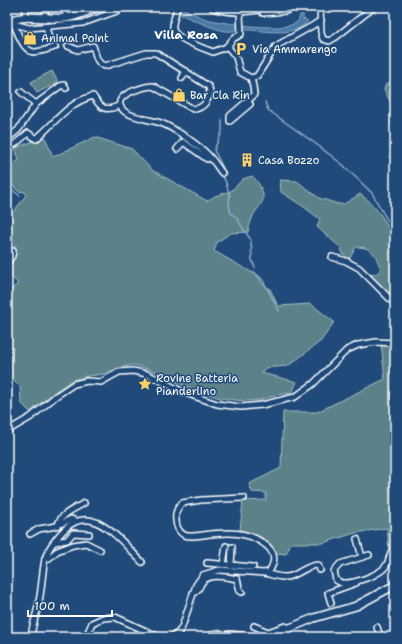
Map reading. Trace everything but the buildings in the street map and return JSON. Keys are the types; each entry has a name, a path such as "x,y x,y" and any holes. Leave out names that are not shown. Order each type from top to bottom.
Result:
{"street":[{"path":"25,17 26,7"},
{"path":"65,7 66,18"},
{"path":"11,22 45,12 66,18 98,7"},
{"path":"177,7 173,24 174,31 178,36 213,52 229,46 233,39 241,34 240,13"},
{"path":"213,7 223,10 240,11 273,7"},
{"path":"263,13 286,11 294,7"},
{"path":"320,7 321,33 323,39 329,41 374,7"},
{"path":"11,22 29,28 46,27 83,23 117,11"},
{"path":"229,46 236,57 240,72 251,78 257,76 276,46 321,20"},
{"path":"11,22 27,49 30,51 35,52 54,48 33,55"},
{"path":"46,27 50,42"},
{"path":"68,46 78,50 93,46 98,62 105,66 146,53 156,53 209,87 209,96 206,103 199,108 193,109 153,86 148,86 126,94 121,99 120,105 128,114 163,124 179,132 210,157 222,173"},
{"path":"182,78 186,71"},
{"path":"250,104 230,121 230,116 254,94 251,78"},
{"path":"7,139 18,130 36,104 60,86 64,86 66,88"},
{"path":"21,92 36,104"},
{"path":"7,148 15,144 28,133 36,139 64,112 82,100 93,96 98,105 105,109 111,109 120,105"},
{"path":"177,149 183,142 208,158 210,157"},
{"path":"7,263 12,256 13,250"},
{"path":"332,257 346,261 359,268 395,304"},
{"path":"7,431 31,417 64,390 74,384 87,381 101,382 119,372 133,371 147,374 185,393 218,404 241,407 262,405 295,397 313,384 347,350 358,345 376,342 395,343"},
{"path":"244,498 189,501 182,503 176,511 175,518 177,527 180,532 185,535 192,536 227,532 252,537 269,548 275,559 269,572 264,573"},
{"path":"189,501 198,506"},
{"path":"58,525 58,521 63,516 84,503"},
{"path":"30,534 39,528 58,525 71,519 76,521"},
{"path":"31,637 41,594 45,559 50,547 67,527 76,521 86,519 96,522 117,536 142,562"},
{"path":"55,542 67,540 73,533 89,534"},
{"path":"357,539 362,557"},
{"path":"45,559 49,558 57,551 73,545 86,543 100,550"},
{"path":"226,546 228,567"},
{"path":"331,602 328,593 380,573 389,561 391,550 395,546"},
{"path":"228,567 232,547"},
{"path":"362,580 342,583 336,580 334,571 340,564 369,555"},
{"path":"206,564 280,577 290,577 313,565 318,565 320,570"},
{"path":"172,637 179,632 182,626 199,578 203,575 228,567 253,567"},
{"path":"193,593 199,590 205,580 216,576 237,579 240,591 242,592"},
{"path":"268,637 314,618 356,606 395,585"},
{"path":"79,637 89,632 92,623 109,617 119,619 160,637"},
{"path":"254,626 268,632 285,626 289,628"},
{"path":"377,627 380,637"},
{"path":"89,632 93,636 103,635 108,637"},
{"path":"209,637 214,633 221,633 223,636 235,635 248,637"}],"green space":[{"path":"52,71 58,82 37,93 31,82"},
{"path":"395,81 395,129 391,125 393,109 384,89 386,84"},
{"path":"45,137 53,157 95,137 132,149 152,170 207,201 215,196 231,191 243,179 252,176 254,178 262,190 263,199 253,216 248,232 231,233 217,242 214,251 258,276 262,283 270,289 278,306 311,304 334,322 321,341 288,366 265,368 261,373 297,382 292,393 276,395 261,400 243,401 220,398 187,387 149,369 134,365 118,368 105,374 72,380 30,412 21,403 20,386 7,376 7,292 18,284 7,272 15,245 7,225 7,221 26,195 25,192 18,191 14,187 7,169 19,160 15,148"},
{"path":"280,180 297,181 319,198 338,204 344,204 360,194 369,201 381,215 395,239 395,299 369,275 376,274 381,269 373,253 366,248 356,247 350,258 345,256 341,248 317,227 320,219 281,192"},
{"path":"381,343 395,347 395,544 389,549 387,528 355,533 323,543 291,543 286,554 277,553 265,541 240,530 243,501 266,500 266,493 252,492 249,484 281,468 283,412 317,412 385,379"}],"water":[{"path":"181,7 206,19 225,23 280,27 297,22 300,17 301,7 303,7 303,19 308,21 295,30 279,32 246,30 225,31 208,26 179,14"}],"waterway":[{"path":"265,102 268,110 343,165 372,193 395,234"},
{"path":"222,120 222,132 214,150 223,170"},
{"path":"221,175 225,180 230,196 230,211 237,218 251,240 252,260 255,268"},
{"path":"7,179 10,188 20,196"},
{"path":"254,272 262,279 279,311"}],"tunnel":[{"path":"55,47 68,46"}],"place":[{"name":"Animal Point","path":"30,38"},
{"name":"Via Ammarengo","path":"241,49"},
{"name":"Bar Cla Rin","path":"179,95"},
{"name":"Casa Bozzo","path":"247,160"},
{"name":"Rovine Batteria Pianderlino","path":"145,384"}],"district":[{"name":"Villa Rosa","path":"186,35"}]}
